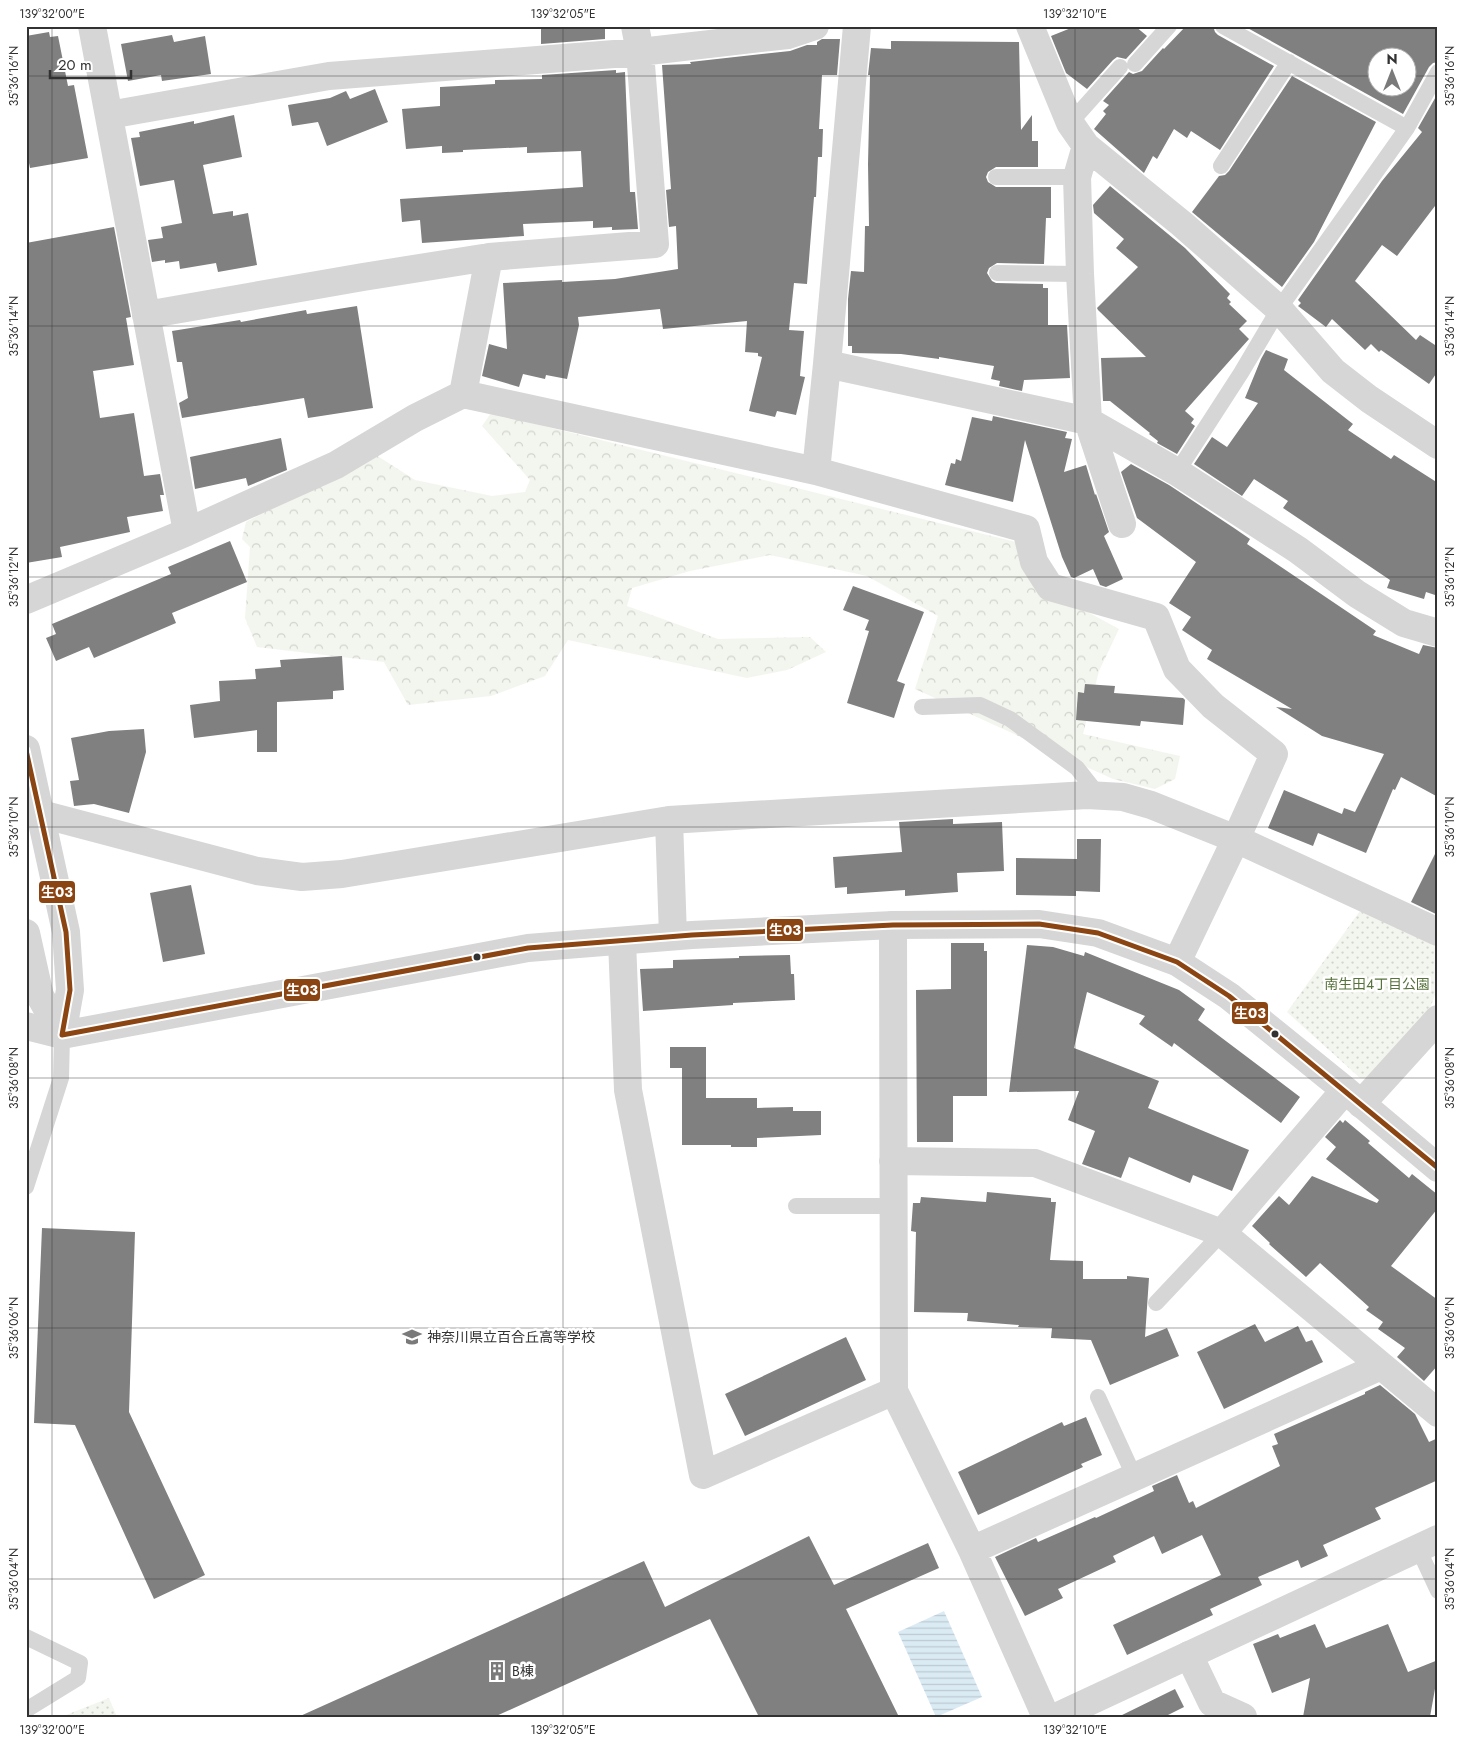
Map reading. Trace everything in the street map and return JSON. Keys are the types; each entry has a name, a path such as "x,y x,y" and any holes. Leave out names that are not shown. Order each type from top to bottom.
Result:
{"street":[{"path":"92,26 187,532"},
{"path":"109,114 329,76 638,39 735,34 788,35 816,26"},
{"path":"816,471 857,26"},
{"path":"1030,26 1070,123 1086,146 1182,224 1279,309 1333,371 1438,445"},
{"path":"146,315 489,257 655,244 638,39"},
{"path":"1086,146 1077,177 1088,421 1122,524"},
{"path":"463,394 489,257"},
{"path":"827,364 1088,421 1177,472 1298,550 1356,594 1404,623 1438,633"},
{"path":"26,600 187,532 336,465 415,418 463,394 816,471 1026,529 1034,562 1050,588 1156,617 1177,669 1213,706 1274,754 1177,962"},
{"path":"26,749 33,812 66,932 70,990 62,1035"},
{"path":"33,812 257,871 302,877 342,874 669,820 1100,796 1123,797 1151,805 1236,839 1438,932"},
{"path":"669,820 674,936"},
{"path":"26,1026 62,1035 528,948 674,936 893,925 1039,924 1098,933 1177,962 1229,996 1438,1168"},
{"path":"893,925 894,1391 972,1550 1046,1717"},
{"path":"26,933 40,996 62,1035"},
{"path":"622,940 628,1090 703,1475 894,1391"},
{"path":"1222,1233 1353,1097 1438,1019"},
{"path":"893,1161 1035,1163 1222,1233 1438,1412"},
{"path":"972,1550 1381,1366"},
{"path":"1056,1717 1428,1544"},
{"path":"1189,1655 1212,1703 1243,1717"}],"lane":[{"path":"1070,123 1169,26"},
{"path":"1223,26 1407,128"},
{"path":"1221,166 1289,62"},
{"path":"1177,472 1241,373 1279,309 1407,128 1438,72"},
{"path":"996,177 1077,177"},
{"path":"997,273 1080,274"},
{"path":"922,706 980,705 1010,719 1077,768 1100,796"},
{"path":"26,1187 62,1078 62,1035"},
{"path":"796,1206 893,1206"},
{"path":"1156,1304 1222,1233"},
{"path":"1098,1397 1134,1476"},
{"path":"1428,1544 1438,1591"},
{"path":"26,1637 80,1663 78,1678 26,1710"}],"green space":[{"path":"491,413 1016,542 1049,591 1119,629 1099,671 1083,734 1180,756 1175,779 1155,789 1113,779 915,689 938,616 867,576 770,555 690,571 632,588 627,606 718,639 810,637 826,652 787,670 747,678 568,640 545,676 491,696 408,705 384,662 257,647 245,618 250,547 242,539 246,522 376,455 415,480 492,496 525,492 530,480 482,426"},
{"name":"南生田4丁目公園","path":"1360,911 1433,943 1438,953 1438,987 1429,1011 1372,1079 1360,1078 1287,1012"},
{"path":"109,1698 117,1717 61,1717"}],"shaded area":[{"path":"944,1611 982,1697 936,1717 898,1632"}],"building":[{"path":"541,26 605,26 605,39 541,44"},
{"path":"1076,26 1135,26 1147,36 1126,59 1117,57 1113,60 1087,89 1066,73 1051,36"},
{"path":"1186,26 1213,26 1218,35 1274,66 1220,150 1191,131 1187,138 1174,129 1157,159 1153,156 1144,173 1094,129 1106,114 1103,111 1109,105 1103,101 1129,72 1133,74 1142,71"},
{"path":"1244,26 1438,26 1438,62 1433,63 1416,90 1416,48 1366,48 1366,94"},
{"path":"49,32 50,37 58,36 68,86 74,85 88,158 30,168 26,148 26,36"},
{"path":"172,35 174,42 205,36 211,74 162,81 161,75 128,81 121,44"},
{"path":"822,39 840,39 837,75 822,75 819,129 823,129 822,157 818,157 807,284 794,283 789,330 804,331 800,376 805,377 796,415 777,411 775,417 749,411 762,357 758,356 758,353 745,352 747,321 663,329 660,309 578,317 579,325 567,379 546,375 545,379 523,374 519,387 482,376 489,344 507,349 503,283 615,279 678,269 676,226 669,227 666,190 671,189 662,65 691,64 690,62 790,51 807,45 817,45 817,42"},
{"path":"891,41 1019,42 1021,130 1032,115 1032,141 1038,141 1038,167 996,167 988,172 986,177 988,182 996,187 1051,187 1051,218 1046,218 1044,264 997,263 989,268 987,273 992,281 996,283 1043,284 1043,288 1048,288 1048,325 1067,325 1070,378 1024,380 1022,391 999,386 1000,381 991,379 994,366 939,357 939,359 901,354 852,353 852,346 848,346 848,299 851,271 864,272 865,226 869,226 870,75 868,75 871,48 891,49"},
{"path":"616,70 616,73 625,72 630,192 635,192 638,229 612,230 612,227 593,228 593,221 523,224 524,236 422,243 420,220 402,222 400,199 583,187 581,151 527,153 527,147 463,150 463,152 442,153 442,146 406,149 402,109 440,106 440,87 495,84 495,80 542,79 542,75"},
{"path":"1292,76 1376,122 1314,242 1282,287 1192,212 1219,176 1225,175 1229,171"},
{"path":"375,89 388,122 327,146 318,122 292,126 288,105 330,98 346,91 350,99"},
{"path":"1438,93 1438,202 1397,256 1382,245 1355,281 1416,340 1420,335 1438,347 1438,371 1429,384 1381,350 1379,352 1371,344 1365,350 1332,319 1326,327 1298,306 1301,303 1298,300 1382,181 1422,132 1418,128"},
{"path":"1374,98 1412,98 1403,114"},
{"path":"234,115 242,157 203,165 213,214 233,211 233,216 248,213 257,265 218,272 216,263 180,269 179,261 165,263 165,260 152,262 148,240 163,238 161,227 182,223 174,180 140,186 131,138 140,137 139,132 194,121 194,124"},
{"path":"1110,186 1185,248 1230,294 1227,298 1231,302 1229,304 1247,321 1239,329 1249,339 1185,411 1194,419 1191,423 1195,426 1177,454 1157,443 1158,441 1150,433 1110,401 1103,401 1101,358 1146,357 1097,308 1138,267 1116,248 1124,239 1094,213 1093,205"},
{"path":"114,227 131,317 126,318 134,365 93,371 100,418 134,413 144,476 160,474 164,495 160,495 163,511 127,517 130,532 60,547 62,557 26,563 26,243"},
{"path":"357,306 373,408 308,418 304,398 182,418 179,403 188,398 182,362 177,362 172,331 240,320 241,322 306,310 307,314"},
{"path":"1266,350 1288,359 1284,370 1353,424 1348,430 1391,459 1394,455 1438,483 1438,596 1426,592 1424,599 1387,588 1390,580 1283,508 1288,501 1254,479 1242,496 1194,464 1212,437 1227,447 1258,403 1245,398"},
{"path":"993,416 1067,432 1065,438 1072,439 1064,472 1086,465 1109,532 1104,536 1123,579 1106,587 1100,585 1093,569 1074,578 1071,577 1062,557 1025,440 1013,502 945,485 951,463 955,464 956,459 961,461 972,417 992,421"},
{"path":"281,438 287,470 248,486 246,478 195,489 190,457"},
{"path":"1131,464 1169,485 1250,539 1247,544 1376,631 1373,635 1419,654 1423,645 1438,648 1438,797 1401,777 1395,790 1393,789 1366,853 1318,833 1313,846 1268,828 1284,790 1342,814 1344,808 1355,812 1384,754 1322,736 1276,707 1292,709 1207,659 1212,650 1182,630 1191,617 1169,603 1196,562 1137,518 1121,472"},
{"path":"230,541 247,582 172,613 176,623 94,658 89,647 56,661 46,638 56,634 52,624 171,574 168,567"},
{"path":"853,586 924,612 897,681 905,684 894,718 847,703 869,631 865,630 869,620 843,610"},
{"path":"342,656 344,690 333,691 333,699 277,702 277,752 257,752 257,730 194,738 190,705 220,701 219,681 256,679 255,669 281,667 280,660"},
{"path":"1085,684 1115,686 1114,693 1183,698 1185,700 1183,725 1141,721 1140,726 1076,720 1078,692 1084,693"},
{"path":"144,729 146,752 129,813 94,804 74,806 70,781 79,780 71,738 109,731"},
{"path":"953,819 953,824 1002,822 1004,871 957,873 958,892 905,896 905,890 847,894 847,887 835,888 833,857 902,852 899,822"},
{"path":"1077,839 1101,839 1100,892 1076,891 1076,896 1016,895 1016,858 1077,859"},
{"path":"1438,848 1438,915 1411,902"},
{"path":"191,885 205,954 163,962 150,893"},
{"path":"951,943 984,943 984,951 987,951 987,1096 953,1096 953,1142 917,1142 916,990 951,989"},
{"path":"1027,945 1053,947 1084,956 1085,952 1179,990 1205,1009 1198,1020 1300,1097 1281,1123 1174,1043 1172,1047 1139,1024 1145,1016 1087,992 1074,1048 1159,1081 1148,1108 1249,1150 1232,1191 1193,1175 1190,1183 1129,1157 1121,1178 1082,1164 1095,1131 1068,1120 1079,1091 1009,1092"},
{"path":"790,955 791,974 794,974 795,1000 643,1011 640,969 673,968 673,960"},
{"path":"670,1047 706,1047 706,1098 757,1098 757,1108 793,1107 793,1111 821,1111 821,1135 757,1138 757,1147 682,1145 682,1068 670,1068"},
{"path":"1340,1120 1343,1123 1345,1120 1370,1141 1368,1143 1409,1178 1412,1174 1438,1195 1438,1208 1391,1266 1438,1300 1438,1365 1424,1381 1397,1357 1405,1348 1378,1329 1383,1322 1366,1310 1369,1307 1320,1263 1306,1277 1252,1226 1279,1196 1289,1205 1312,1176 1377,1203 1379,1200 1326,1159 1336,1147 1325,1137"},
{"path":"987,1192 1051,1198 1051,1202 1056,1202 1050,1260 1083,1261 1083,1279 1127,1279 1127,1276 1149,1278 1145,1337 1167,1328 1179,1356 1110,1385 1091,1340 1051,1338 1052,1328 1018,1327 1019,1325 967,1321 968,1313 914,1312 916,1232 911,1231 913,1203 920,1203 921,1197 986,1202"},
{"path":"42,1228 135,1232 129,1412 205,1575 154,1599 75,1425 34,1423"},
{"path":"1255,1324 1265,1342 1298,1326 1306,1342 1312,1340 1323,1362 1224,1409 1197,1352"},
{"path":"846,1337 866,1380 745,1436 725,1394"},
{"path":"1380,1385 1415,1414 1429,1442 1438,1438 1438,1480 1375,1508 1381,1519 1323,1545 1328,1556 1301,1568 1298,1560 1258,1577 1262,1585 1210,1609 1213,1615 1127,1655 1113,1625 1221,1575 1202,1535 1162,1554 1154,1536 1113,1556 1116,1562 1058,1589 1063,1598 1025,1616 995,1557 1036,1538 1038,1542 1096,1518 1154,1491 1152,1486 1177,1475 1189,1503 1193,1501 1196,1508 1280,1466 1272,1446 1278,1444 1274,1434 1365,1394 1365,1392"},
{"path":"1086,1417 1102,1455 1081,1464 1083,1467 978,1515 958,1472 1062,1422 1064,1426"},
{"path":"809,1536 834,1585 928,1543 939,1568 846,1609 899,1717 759,1717 710,1619 494,1717 298,1717 644,1561 665,1607"},
{"path":"1315,1624 1326,1648 1388,1624 1408,1672 1438,1660 1438,1683 1436,1683 1430,1717 1303,1717 1310,1678 1272,1693 1253,1644 1278,1634 1280,1638"},
{"path":"1175,1689 1184,1707 1164,1717 1118,1717"}],"transit line":[{"name":"生03","path":"26,750 66,932 70,990 62,1035"},
{"name":"生03","path":"62,1035 528,948 692,935 893,925 1039,924 1098,933 1177,962 1229,996 1438,1168"}],"place":[{"name":"神奈川県立百合丘高等学校","path":"412,1337"},
{"name":"B棟","path":"497,1671"}]}
